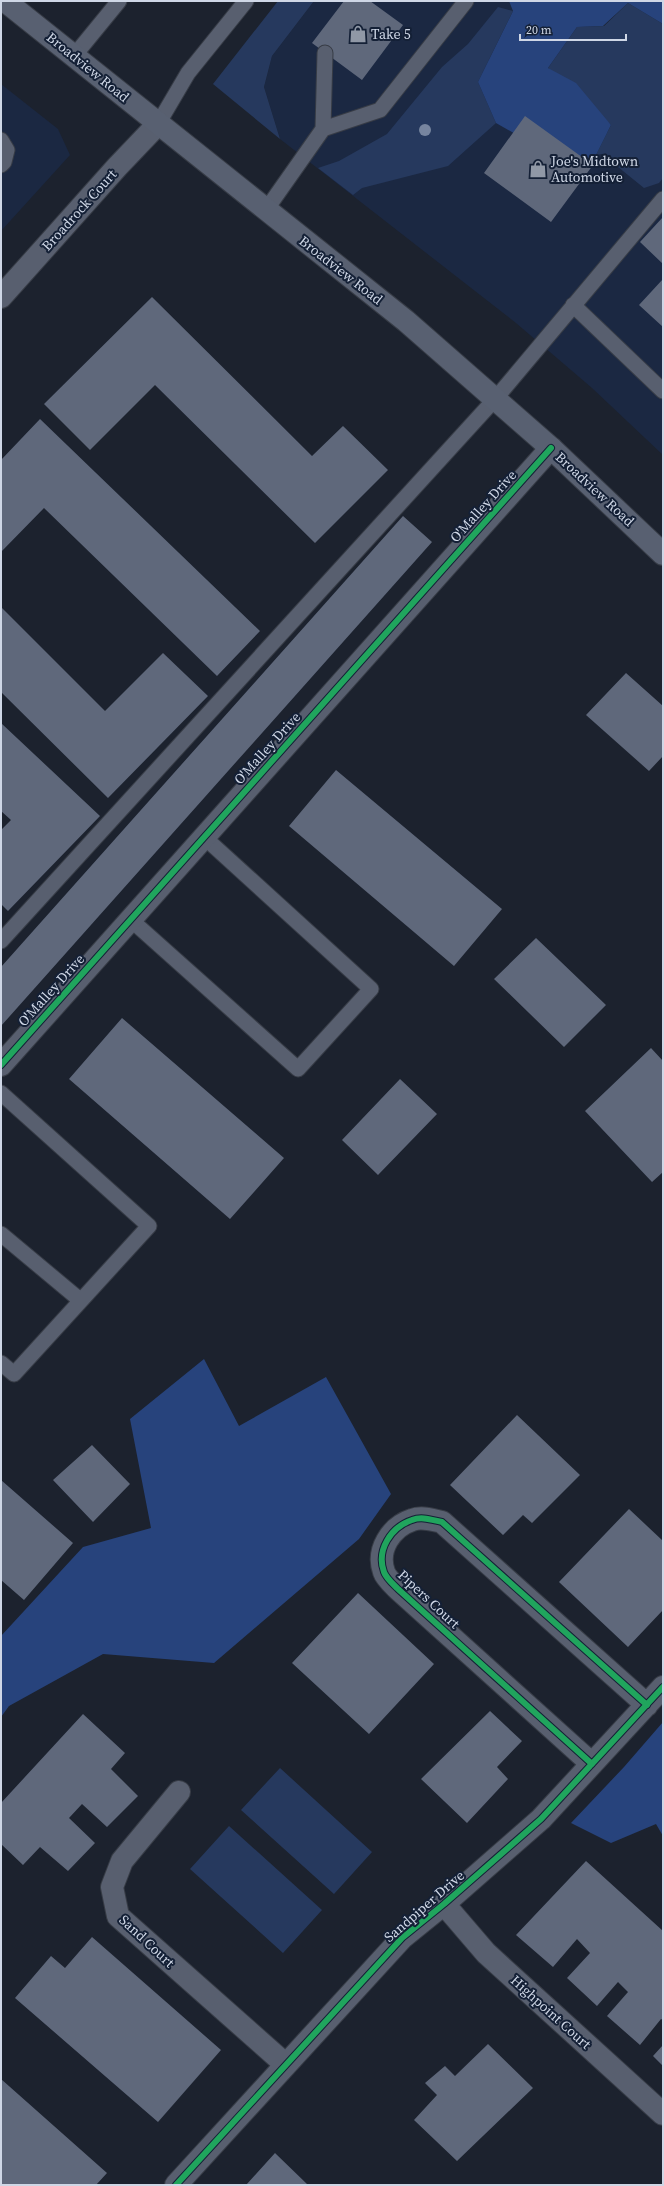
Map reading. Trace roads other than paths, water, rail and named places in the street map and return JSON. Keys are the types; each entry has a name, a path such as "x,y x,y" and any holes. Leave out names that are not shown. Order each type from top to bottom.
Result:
{"main road":[{"name":"Broadview Road","path":"6,8 74,56 406,321 496,398 663,554"}],"street":[{"name":"Broadrock Court","path":"1,297 117,167 158,124"},
{"name":"O'Malley Drive","path":"1,1065 551,448"},
{"name":"Pipers Court","path":"592,1764 398,1589 384,1573 381,1558 386,1541 398,1528 412,1520 426,1518 442,1522 647,1705"},
{"name":"Sandpiper Drive","path":"176,2185 285,2064 402,1938 444,1904 541,1819 663,1687"},
{"name":"Sand Court","path":"179,1792 122,1861 112,1887 118,1916 285,2064"},
{"name":"Highpoint Court","path":"444,1904 486,1953 663,2114"}],"lane":[{"path":"74,56 119,1"},
{"path":"158,124 188,73 246,1"},
{"path":"323,129 380,110 466,1"},
{"path":"266,210 323,129 325,53"},
{"path":"1,140 7,150 4,162 1,165"},
{"path":"1,941 496,398 663,199"},
{"path":"573,305 663,391"},
{"path":"130,919 298,1068 371,989 204,837"},
{"path":"1,1093 149,1226 14,1374 1,1363"},
{"path":"1,1234 80,1300"}],"place":[{"name":"Take 5","path":"358,34"},
{"name":"Joe's Midtown Automotive","path":"538,169"}]}
